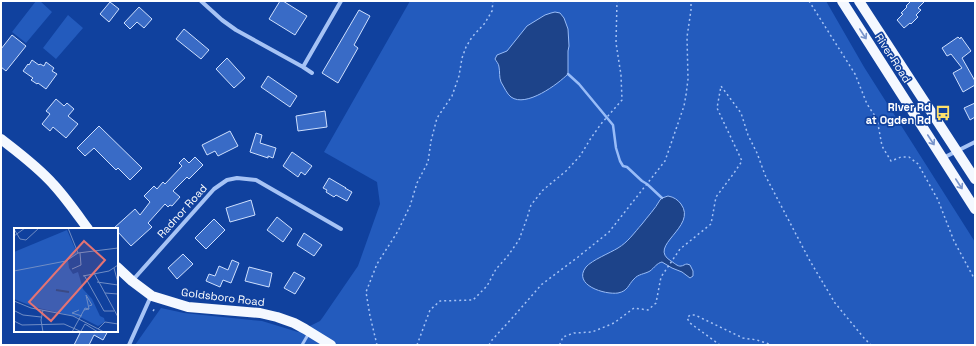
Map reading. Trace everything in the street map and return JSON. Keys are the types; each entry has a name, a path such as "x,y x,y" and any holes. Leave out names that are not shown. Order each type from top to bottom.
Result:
{"main road":[{"name":"River Road","path":"842,1 975,209"},
{"name":"River Road","path":"859,1 975,179"},
{"path":"1,139 37,168 53,184 69,202 87,228"},
{"name":"Goldsboro Road","path":"118,268 152,296 188,306 260,313 277,317 310,331 331,345"}],"street":[{"path":"201,1 222,20 236,30 312,74"},
{"path":"302,67 341,1"},
{"path":"943,159 975,142"},
{"name":"Radnor Road","path":"132,281 214,189 227,180 237,178 256,180 341,229"},
{"path":"128,345 152,296"}],"lane":[{"path":"302,345 310,331"}],"path":[{"path":"377,345 366,292 377,264 398,231 410,206 417,183 428,162 431,141 437,118 452,96 459,76 462,58 466,47 472,37 485,23 492,11 493,1"},
{"path":"417,345 430,310 440,301 473,300 487,286 496,269 519,240 531,205 543,190 566,171 580,156 603,122 622,100 621,75 616,43 617,1"},
{"path":"489,345 541,285 610,232 665,161 684,106 688,79 687,37 692,10 691,1"},
{"path":"809,1 855,74 867,104 877,119 882,146 891,161 901,157 909,157 918,164 938,200 954,241 975,280"},
{"path":"560,345 563,338 574,333 592,332 614,323 634,308 648,310 656,303 661,277 680,249 711,224 716,197 742,161 717,108 720,86 741,113 748,135 757,153 765,175 810,261 835,303 871,345"},
{"path":"720,345 690,323 687,318 690,315 694,315 743,338 757,340 772,345"}],"shaded area":[{"path":"36,1 40,1 52,12 26,43 12,32"},
{"path":"410,1 826,1 864,67 975,242 975,345 135,345 161,308 184,313 262,321 298,332 320,321 358,266 380,204 377,182 324,152"},
{"path":"555,12 560,13 564,18 568,29 568,74 550,89 533,97 517,100 511,97 501,82 499,66 495,59 497,55 507,51 527,26 545,15"},
{"path":"68,15 83,28 56,59 43,48"},
{"path":"668,196 679,201 684,212 683,220 679,228 664,249 665,255 678,266 687,264 690,265 693,271 693,276 690,278 682,272 662,262 657,264 650,271 636,277 626,289 618,293 598,290 587,284 583,279 583,273 586,267 625,243 660,200"}],"building":[{"path":"280,1 283,1 307,16 295,35 269,19"},
{"path":"911,1 925,1 918,8 921,10 916,15 918,17 904,28 897,20 903,14 901,13"},
{"path":"110,2 119,9 109,22 100,14"},
{"path":"139,7 152,19 144,28 137,22 130,29 124,23"},
{"path":"359,10 370,16 354,45 358,48 338,83 322,73"},
{"path":"184,29 209,50 201,59 176,39"},
{"path":"12,35 26,46 6,71 1,67 1,49"},
{"path":"958,37 960,39 961,37 971,51 962,58 975,81 975,85 963,92 953,73 962,68 951,54 947,56 942,48"},
{"path":"227,58 245,78 234,88 216,69"},
{"path":"32,60 39,65 44,66 46,62 54,68 52,71 57,74 46,89 31,80 33,78 23,71"},
{"path":"268,76 297,96 290,107 261,87"},
{"path":"56,99 64,106 67,103 74,109 68,116 78,124 66,138 53,127 50,131 42,124 50,114 46,111"},
{"path":"975,103 975,117 970,120 964,108"},
{"path":"325,111 327,127 298,131 296,116"},
{"path":"99,126 142,168 130,180 118,168 116,170 94,148 85,156 77,148"},
{"path":"230,131 238,146 218,156 215,151 207,155 202,145"},
{"path":"256,133 262,135 260,143 276,148 273,158 268,156 268,158 250,152"},
{"path":"292,152 312,166 305,175 301,172 298,177 283,166"},
{"path":"195,157 203,165 189,179 187,177 173,191 180,197 172,206 170,205 168,207 165,204 148,223 152,227 131,246 118,232 118,228 114,228 135,209 140,215 150,202 144,196 154,186 157,189 163,182 165,184 182,166 179,163 184,158 189,163"},
{"path":"329,178 352,192 347,201 336,195 334,197 326,192 327,190 323,188"},
{"path":"251,200 255,215 230,222 226,208"},
{"path":"277,217 292,229 283,242 267,230"},
{"path":"214,219 225,230 206,249 195,238"},
{"path":"304,233 322,245 314,256 297,245"},
{"path":"183,254 193,264 177,279 168,268"},
{"path":"232,260 239,263 231,283 223,280 220,287 206,281 209,274 215,276 219,266 228,270"},
{"path":"249,267 272,273 269,287 245,281"},
{"path":"294,272 305,278 295,294 284,288"},
{"path":"80,332 107,332 103,340 94,335 89,345 74,345"}],"waterway":[{"path":"568,74 579,84 613,125 616,148 623,166 627,167 662,198"}],"place":[{"name":"River Rd at Ogden Rd","path":"943,113"}]}
